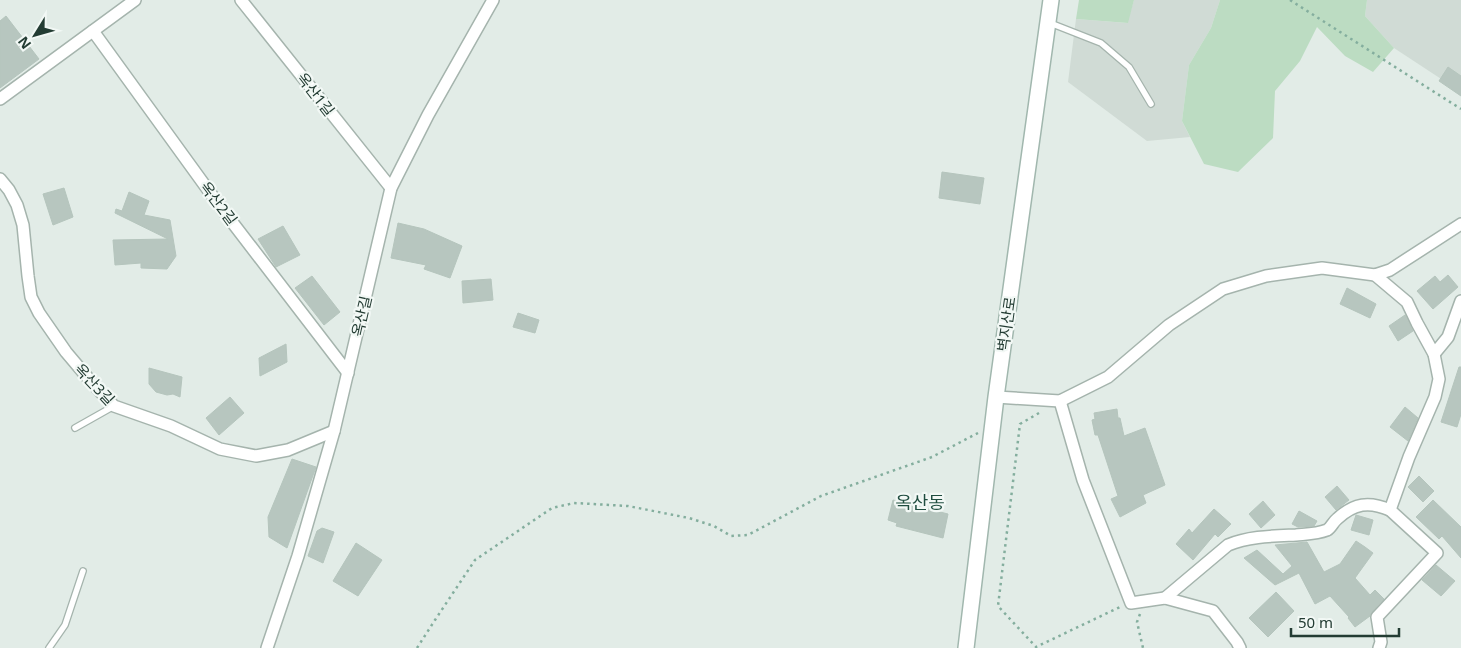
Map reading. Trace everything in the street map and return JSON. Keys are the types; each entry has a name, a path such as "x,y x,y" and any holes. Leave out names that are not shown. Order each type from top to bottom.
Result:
{"street":[{"path":"0,99 135,0"},
{"name":"옥산1길","path":"241,0 391,188"},
{"name":"옥산길","path":"267,648 298,556 334,430 391,188 428,115 493,0"},
{"name":"벽지산로","path":"966,648 992,425 1051,0"},
{"name":"옥산2길","path":"93,31 219,204 348,373"},
{"name":"옥산3길","path":"0,179 9,190 19,212 31,297 39,314 66,352 114,406 171,426 220,449 256,456 288,450 334,430"},
{"path":"996,397 1060,401 1108,378 1169,325 1223,289 1266,276 1322,268 1375,275 1390,270 1461,224"},
{"path":"1375,275 1407,302 1434,354 1439,379 1435,397 1409,457 1390,510"},
{"path":"1434,354 1448,337 1461,301"},
{"path":"1060,401 1083,480 1131,602 1165,598 1213,611 1240,648"},
{"path":"1165,598 1228,545 1238,541 1262,537 1308,534 1328,529 1350,509 1360,504 1378,505 1390,510 1437,552 1377,617 1381,642 1379,648"}],"lane":[{"path":"1048,22 1101,43 1129,67 1151,104"},
{"path":"75,428 114,406"},
{"path":"49,648 65,625 83,571"}],"path":[{"path":"1290,0 1461,109"},
{"path":"1060,401 1020,424 998,606 1036,647 1131,602"},
{"path":"417,648 475,560 552,508 574,503 628,506 689,518 714,526 731,536 748,535 821,496 932,457 992,425"},
{"path":"1143,648 1137,622 1144,601"}],"shaded area":[{"path":"1134,0 1220,0 1211,28 1189,65 1182,121 1190,137 1147,141 1068,82 1076,19 1127,23"},
{"path":"1367,0 1461,0 1461,92 1394,48 1365,16"}],"green space":[{"path":"1079,0 1134,0 1128,23 1076,19"},
{"path":"1220,0 1367,0 1365,16 1394,48 1373,72 1345,56 1317,27 1300,61 1275,91 1273,138 1238,172 1204,164 1182,121 1189,65 1211,28"}],"building":[{"path":"6,16 39,59 0,88 0,21"},
{"path":"1448,67 1461,76 1461,96 1439,81"},
{"path":"942,172 984,178 980,204 939,198"},
{"path":"64,188 73,217 53,225 43,194"},
{"path":"129,192 149,201 144,215 170,220 176,256 167,269 141,268 141,263 115,265 113,240 168,239 115,213 116,209 122,211"},
{"path":"398,223 424,229 462,246 450,278 424,269 426,265 391,258"},
{"path":"283,226 300,255 276,267 258,239"},
{"path":"1448,275 1458,287 1433,309 1417,291 1435,276 1440,282"},
{"path":"312,276 340,312 324,325 295,288"},
{"path":"491,279 493,300 463,303 462,281"},
{"path":"1347,288 1376,304 1370,318 1340,304"},
{"path":"518,313 539,320 535,333 513,327"},
{"path":"1405,315 1413,331 1398,341 1389,326"},
{"path":"286,344 287,362 260,376 259,358"},
{"path":"1459,367 1461,367 1461,414 1457,427 1441,422"},
{"path":"149,368 182,377 180,397 173,394 167,395 156,392 149,384"},
{"path":"230,397 244,413 219,435 206,418"},
{"path":"1405,407 1418,418 1408,441 1390,427"},
{"path":"1117,409 1124,436 1145,428 1165,485 1143,495 1146,503 1120,517 1111,499 1118,496 1098,435 1095,435 1092,420 1095,419 1094,413"},
{"path":"292,459 316,467 287,548 269,537 268,517"},
{"path":"1419,476 1434,491 1423,502 1408,487"},
{"path":"1337,486 1349,500 1336,510 1325,497"},
{"path":"893,500 948,514 943,538 896,526 897,523 888,520"},
{"path":"1433,500 1461,527 1461,558 1442,536 1439,539 1416,517"},
{"path":"1263,501 1275,515 1261,528 1249,514"},
{"path":"1214,509 1231,524 1218,537 1215,534 1193,560 1176,544 1189,529 1192,533"},
{"path":"1299,511 1317,521 1314,526 1298,527 1292,524"},
{"path":"1356,515 1373,520 1369,535 1351,530"},
{"path":"322,528 334,532 323,563 308,556 317,531"},
{"path":"1356,541 1373,553 1355,578 1370,595 1375,590 1384,599 1370,616 1355,627 1349,617 1330,596 1315,604 1299,573 1275,585 1244,558 1257,550 1283,574 1292,566 1275,545 1307,542 1324,572 1340,564"},
{"path":"356,543 382,560 358,596 333,581"},
{"path":"1436,565 1455,581 1441,596 1422,580"},
{"path":"1276,592 1294,611 1268,637 1249,618"}],"district":[{"name":"옥산동","path":"920,502"}]}
